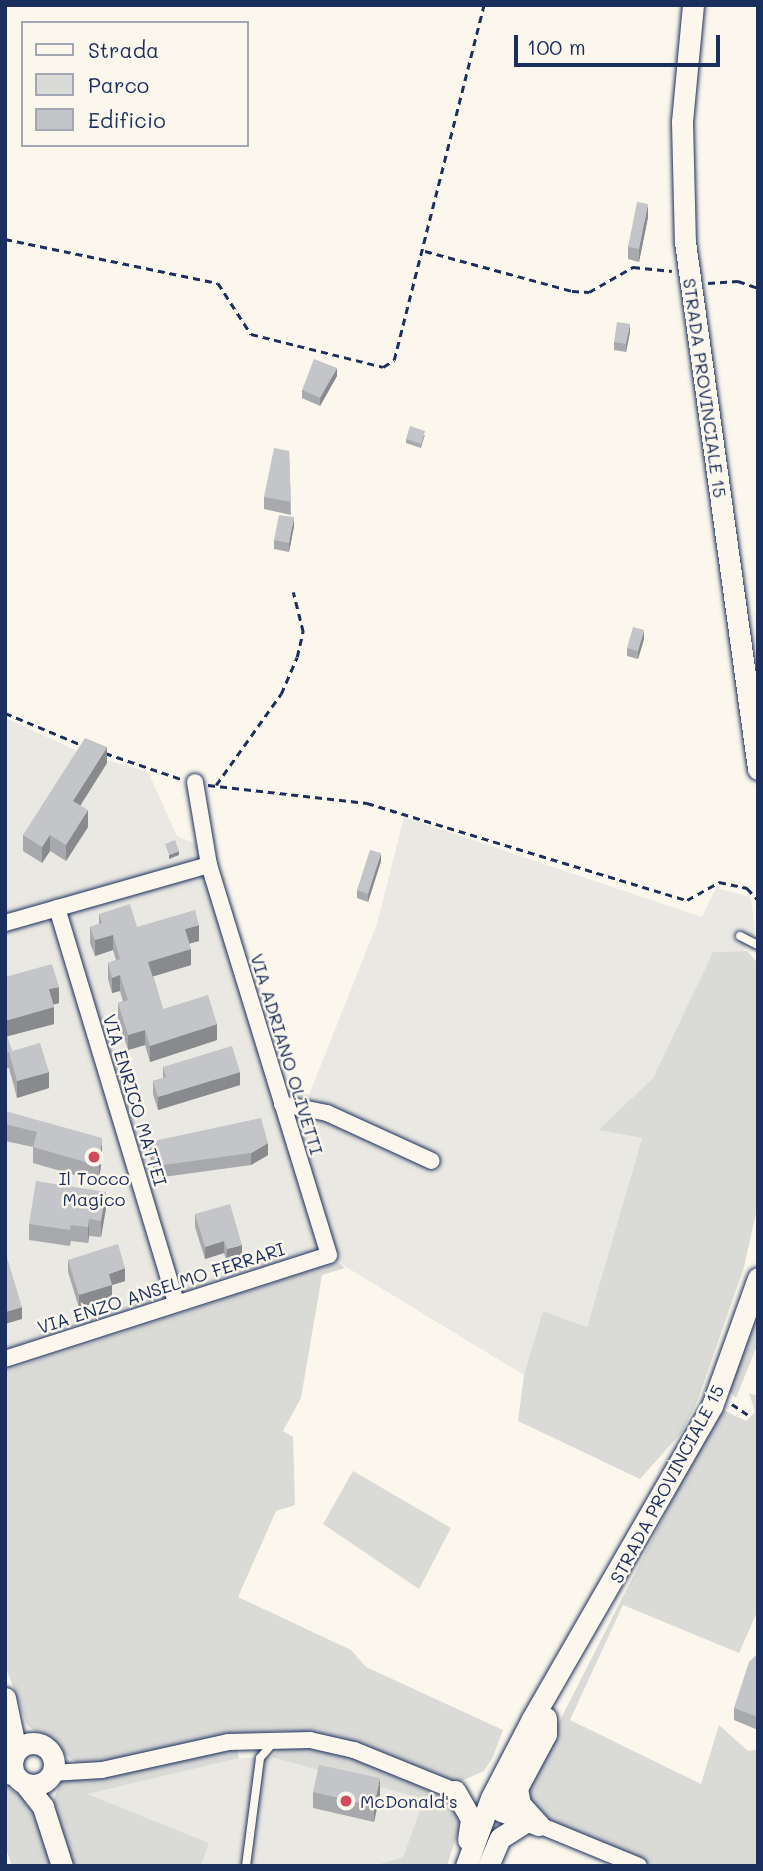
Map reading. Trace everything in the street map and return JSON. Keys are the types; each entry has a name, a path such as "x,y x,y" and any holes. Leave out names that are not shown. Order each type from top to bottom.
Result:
{"main road":[{"name":"STRADA PROVINCIALE 15","path":"693,5 682,122 690,279 758,769"},
{"name":"STRADA PROVINCIALE 15","path":"466,1866 499,1798 526,1730 634,1548 716,1396 758,1278"},
{"name":"STRADA PROVINCIALE 15","path":"481,1866 494,1808 546,1718 599,1609"},
{"path":"5,1698 14,1724 17,1767 43,1807 62,1866"},
{"path":"530,1820 517,1788 545,1734 546,1718"},
{"path":"17,1767 50,1751 50,1776 43,1807"},
{"path":"17,1767 50,1776"},
{"path":"459,1866 472,1829 460,1796 482,1797 494,1808 530,1820"},
{"path":"488,1866 500,1838 530,1820"}],"street":[{"name":"VIA ADRIANO OLIVETTI","path":"195,782 209,865 328,1255"},
{"path":"5,923 209,865"},
{"name":"VIA ENRICO MATTEI","path":"57,908 176,1303"},
{"path":"282,1104 327,1113 432,1161"},
{"name":"VIA ENZO ANSELMO FERRARI","path":"5,1359 328,1255"},
{"path":"50,1776 102,1770 245,1740 276,1740 354,1750 460,1796"},
{"path":"530,1820 639,1866"}],"lane":[{"path":"740,936 758,946"},
{"path":"245,1740 260,1758"},
{"path":"246,1866 260,1758 276,1740"}],"path":[{"path":"5,239 218,283 251,334 383,367 394,360 425,251 484,5"},
{"path":"425,251 572,291 589,292 633,267 690,279 728,280 758,288"},
{"path":"216,785 281,694 297,657 303,632 293,592"},
{"path":"5,713 86,746"},
{"path":"97,750 195,782 314,793 402,812 687,900 719,881 747,888 758,900"},
{"path":"716,1396 750,1416"}],"shaded area":[{"path":"5,718 80,752 148,772 177,836 214,852 288,1090 309,1095 377,924 404,817 702,917 716,888 751,897 755,932 743,951 713,952 653,1078 598,1130 642,1138 587,1327 543,1312 524,1375 338,1262 5,1371"},
{"path":"271,1757 425,1799 403,1857 373,1866 201,1866 204,1857 87,1795 90,1788 239,1758"}],"green space":[{"path":"747,951 758,963 758,1204 744,1267 697,1402 681,1433 640,1479 518,1421 524,1375 543,1311 587,1327 642,1138 598,1130 653,1078 713,952"},
{"path":"338,1262 345,1268 322,1275 301,1398 283,1431 293,1437 295,1505 276,1511 238,1597 351,1650 366,1667 503,1730 493,1757 484,1771 457,1783 382,1752 284,1731 234,1734 89,1765 74,1761 27,1725 5,1665 5,1371"},
{"path":"758,1313 758,1343 736,1398 728,1390"},
{"path":"749,1393 758,1396 758,1610 739,1653 623,1605 570,1720 701,1784 719,1725 748,1751 758,1749 758,1866 656,1866 538,1816 522,1795 719,1408 746,1421 755,1412"},
{"path":"353,1471 451,1528 419,1589 323,1524"},
{"path":"308,1746 348,1753 450,1799 460,1825 447,1866 373,1866 403,1857 424,1799 271,1757 281,1747"},
{"path":"237,1748 239,1758 87,1794 209,1843 201,1866 71,1866 51,1807 61,1780"},
{"path":"5,1786 30,1802 52,1866 12,1866 5,1846"}],"building":[{"path":"637,202 648,204 639,249 628,247"},
{"path":"617,322 630,324 626,344 614,342"},
{"path":"314,359 337,368 320,398 302,390"},
{"path":"410,426 425,431 421,444 406,439"},
{"path":"274,448 289,451 291,502 264,497"},
{"path":"279,515 294,517 289,543 274,540"},
{"path":"633,627 644,630 638,651 627,648"},
{"path":"85,738 107,747 73,801 88,810 66,845 50,835 42,847 23,835"},
{"path":"175,840 179,851 169,855 165,844"},
{"path":"370,850 381,853 368,894 357,890"},
{"path":"130,904 137,927 195,910 199,925 185,929 191,949 148,962 163,1009 208,995 217,1024 150,1046 145,1030 128,1035 118,1003 128,1000 120,975 112,978 108,963 120,959 113,935 95,940 90,927 102,923 99,914"},
{"path":"52,964 59,987 49,989 54,1007 5,1021 5,977"},
{"path":"5,1031 12,1051 40,1043 49,1072 17,1081 9,1052 5,1052"},
{"path":"232,1046 240,1072 158,1097 153,1081 166,1077 163,1067"},
{"path":"5,1111 102,1138 99,1166 33,1147 37,1132 5,1124"},
{"path":"261,1118 268,1143 251,1153 156,1166 149,1142"},
{"path":"36,1181 106,1192 101,1221 89,1219 88,1227 71,1225 70,1230 29,1224"},
{"path":"230,1204 242,1245 227,1249 224,1241 205,1247 195,1214"},
{"path":"118,1244 125,1268 109,1274 112,1285 79,1295 68,1260"},
{"path":"5,1251 22,1307 5,1312"},
{"path":"758,1653 758,1717 734,1708 749,1662"},
{"path":"319,1765 380,1778 374,1806 313,1792"}],"place":[{"name":"Il Tocco Magico","path":"94,1157"},
{"name":"McDonald's","path":"346,1801"}]}
